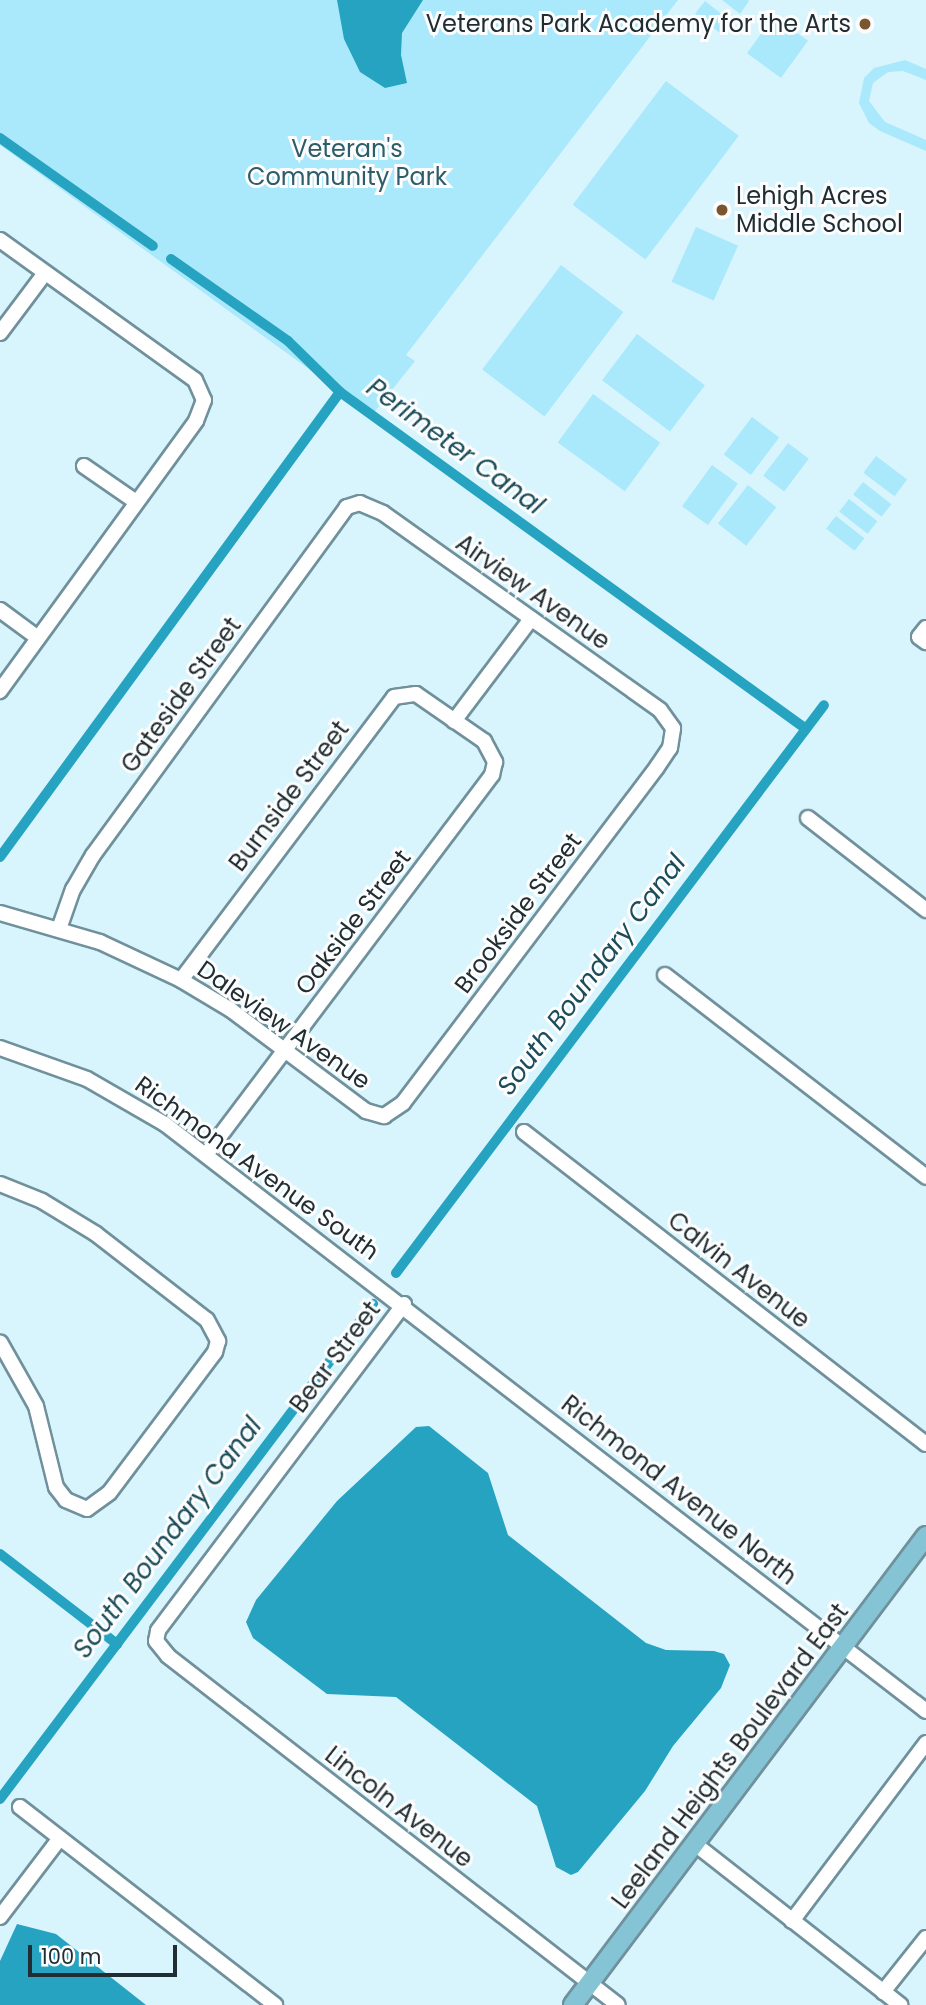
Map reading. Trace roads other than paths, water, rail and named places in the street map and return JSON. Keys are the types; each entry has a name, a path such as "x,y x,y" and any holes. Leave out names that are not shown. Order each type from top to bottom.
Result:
{"main road":[{"name":"Leeland Heights Boulevard East","path":"573,2005 926,1536"}],"street":[{"path":"0,240 195,380 202,389 204,400 196,421 0,691"},
{"path":"0,333 45,273"},
{"path":"84,466 136,502"},
{"name":"Airview Avenue","path":"360,503 383,513 660,710 673,728"},
{"name":"Gateside Street","path":"59,929 81,873 114,825 328,529 347,507 360,503"},
{"path":"0,610 38,638"},
{"path":"454,721 531,619"},
{"name":"Burnside Street","path":"181,980 394,697 416,694 454,721"},
{"name":"Oakside Street","path":"206,1154 492,775 495,762 491,750 454,721"},
{"name":"Brookside Street","path":"384,1116 403,1103 649,778 670,748 673,728"},
{"path":"808,818 926,910"},
{"name":"Daleview Avenue","path":"0,913 59,929 121,951 181,980 285,1050 366,1111 384,1116"},
{"path":"665,975 926,1177"},
{"name":"Richmond Avenue South","path":"0,1048 62,1068 113,1092 206,1154 404,1304"},
{"name":"Calvin Avenue","path":"524,1132 926,1444"},
{"path":"0,1184 41,1201 96,1234 201,1315 218,1341 215,1352 109,1493 87,1509 66,1500 57,1487 36,1406 0,1342"},
{"name":"Bear Street","path":"156,1641 158,1631 404,1304"},
{"name":"Richmond Avenue North","path":"404,1304 844,1645 926,1712"},
{"name":"Lincoln Avenue","path":"156,1641 167,1656 618,2005"},
{"path":"792,1921 926,1743"},
{"path":"20,1807 275,2005"},
{"path":"0,1917 60,1838"},
{"path":"695,1844 900,2005"},
{"path":"883,1992 926,1938"}],"waterway":[{"path":"0,138 153,246"},
{"path":"171,259 288,341 340,392"},
{"name":"Perimeter Canal","path":"0,857 340,392 806,729"},
{"name":"South Boundary Canal","path":"396,1273 824,705"},
{"name":"South Boundary Canal","path":"0,1799 373,1304"},
{"path":"0,1554 117,1644"}],"place":[{"name":"Veterans Park Academy for the Arts","path":"865,24"},
{"name":"Lehigh Acres Middle School","path":"722,210"}],"park label":[{"name":"Veteran's Community Park","path":"347,163"}]}
